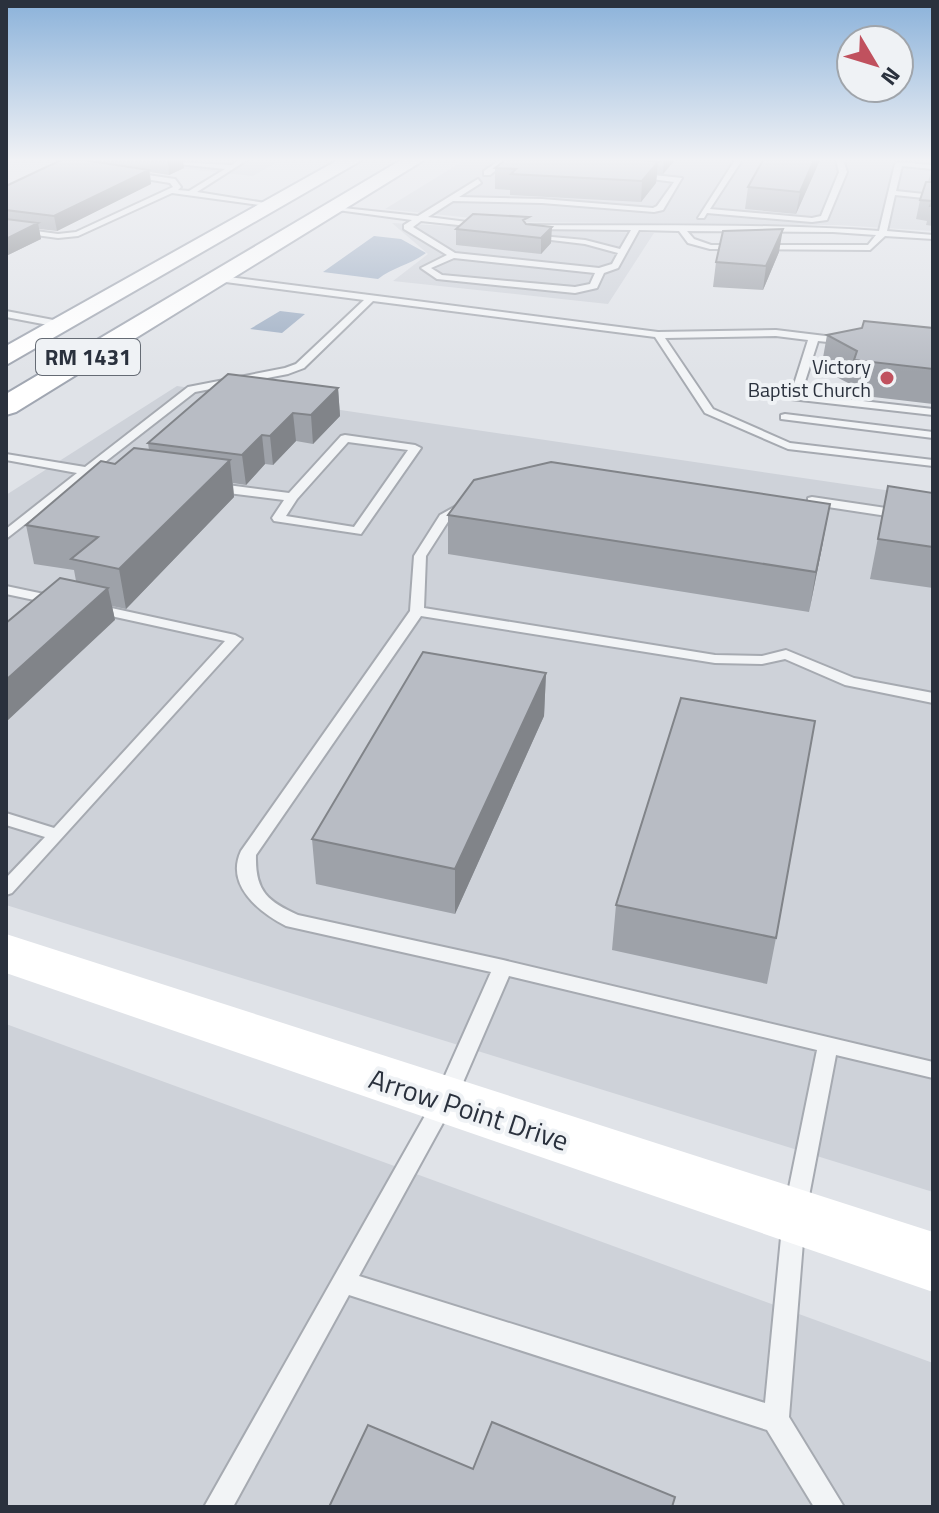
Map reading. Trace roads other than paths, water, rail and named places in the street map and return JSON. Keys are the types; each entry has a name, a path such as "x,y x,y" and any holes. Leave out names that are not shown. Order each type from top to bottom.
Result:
{"main road":[{"name":"RM 1431","path":"6,357 229,231"},
{"name":"RM 1431","path":"6,406 299,231"},
{"name":"Arrow Point Drive","path":"6,953 933,1262"}],"lane":[{"path":"18,231 58,236 85,231"},
{"path":"412,231 453,255 600,271 615,266 635,231"},
{"path":"419,235 444,231"},
{"path":"591,243 592,231"},
{"path":"683,231 691,241 726,247 854,250 870,248 883,233"},
{"path":"795,231 933,237"},
{"path":"525,236 591,243 623,252"},
{"path":"453,255 425,268 440,277 575,290 594,286 600,271"},
{"path":"221,279 658,335 776,333 859,342"},
{"path":"6,535 192,389 300,366 371,298"},
{"path":"6,314 64,325"},
{"path":"658,335 709,411 788,446 933,463"},
{"path":"774,440 795,397 814,337"},
{"path":"795,397 933,412"},
{"path":"785,417 933,435"},
{"path":"345,438 415,448 357,531 278,518 292,497 345,438"},
{"path":"6,457 103,473"},
{"path":"197,485 292,497"},
{"path":"797,499 933,519"},
{"path":"478,501 446,515 420,556 417,611 247,855 246,872 251,894 266,908 293,921 503,967 933,1070"},
{"path":"6,590 235,639 6,889"},
{"path":"417,611 715,659 762,660 786,654 850,682 933,698"},
{"path":"6,819 57,835"},
{"path":"218,1507 444,1101 503,967"},
{"path":"828,1045 794,1217 776,1420 830,1507"},
{"path":"343,1282 776,1420"}],"water":[{"path":"374,236 401,239 426,253 378,279 323,272"},
{"path":"280,311 305,314 282,333 250,329"}],"place":[{"name":"Victory Baptist Church","path":"887,378"}]}
